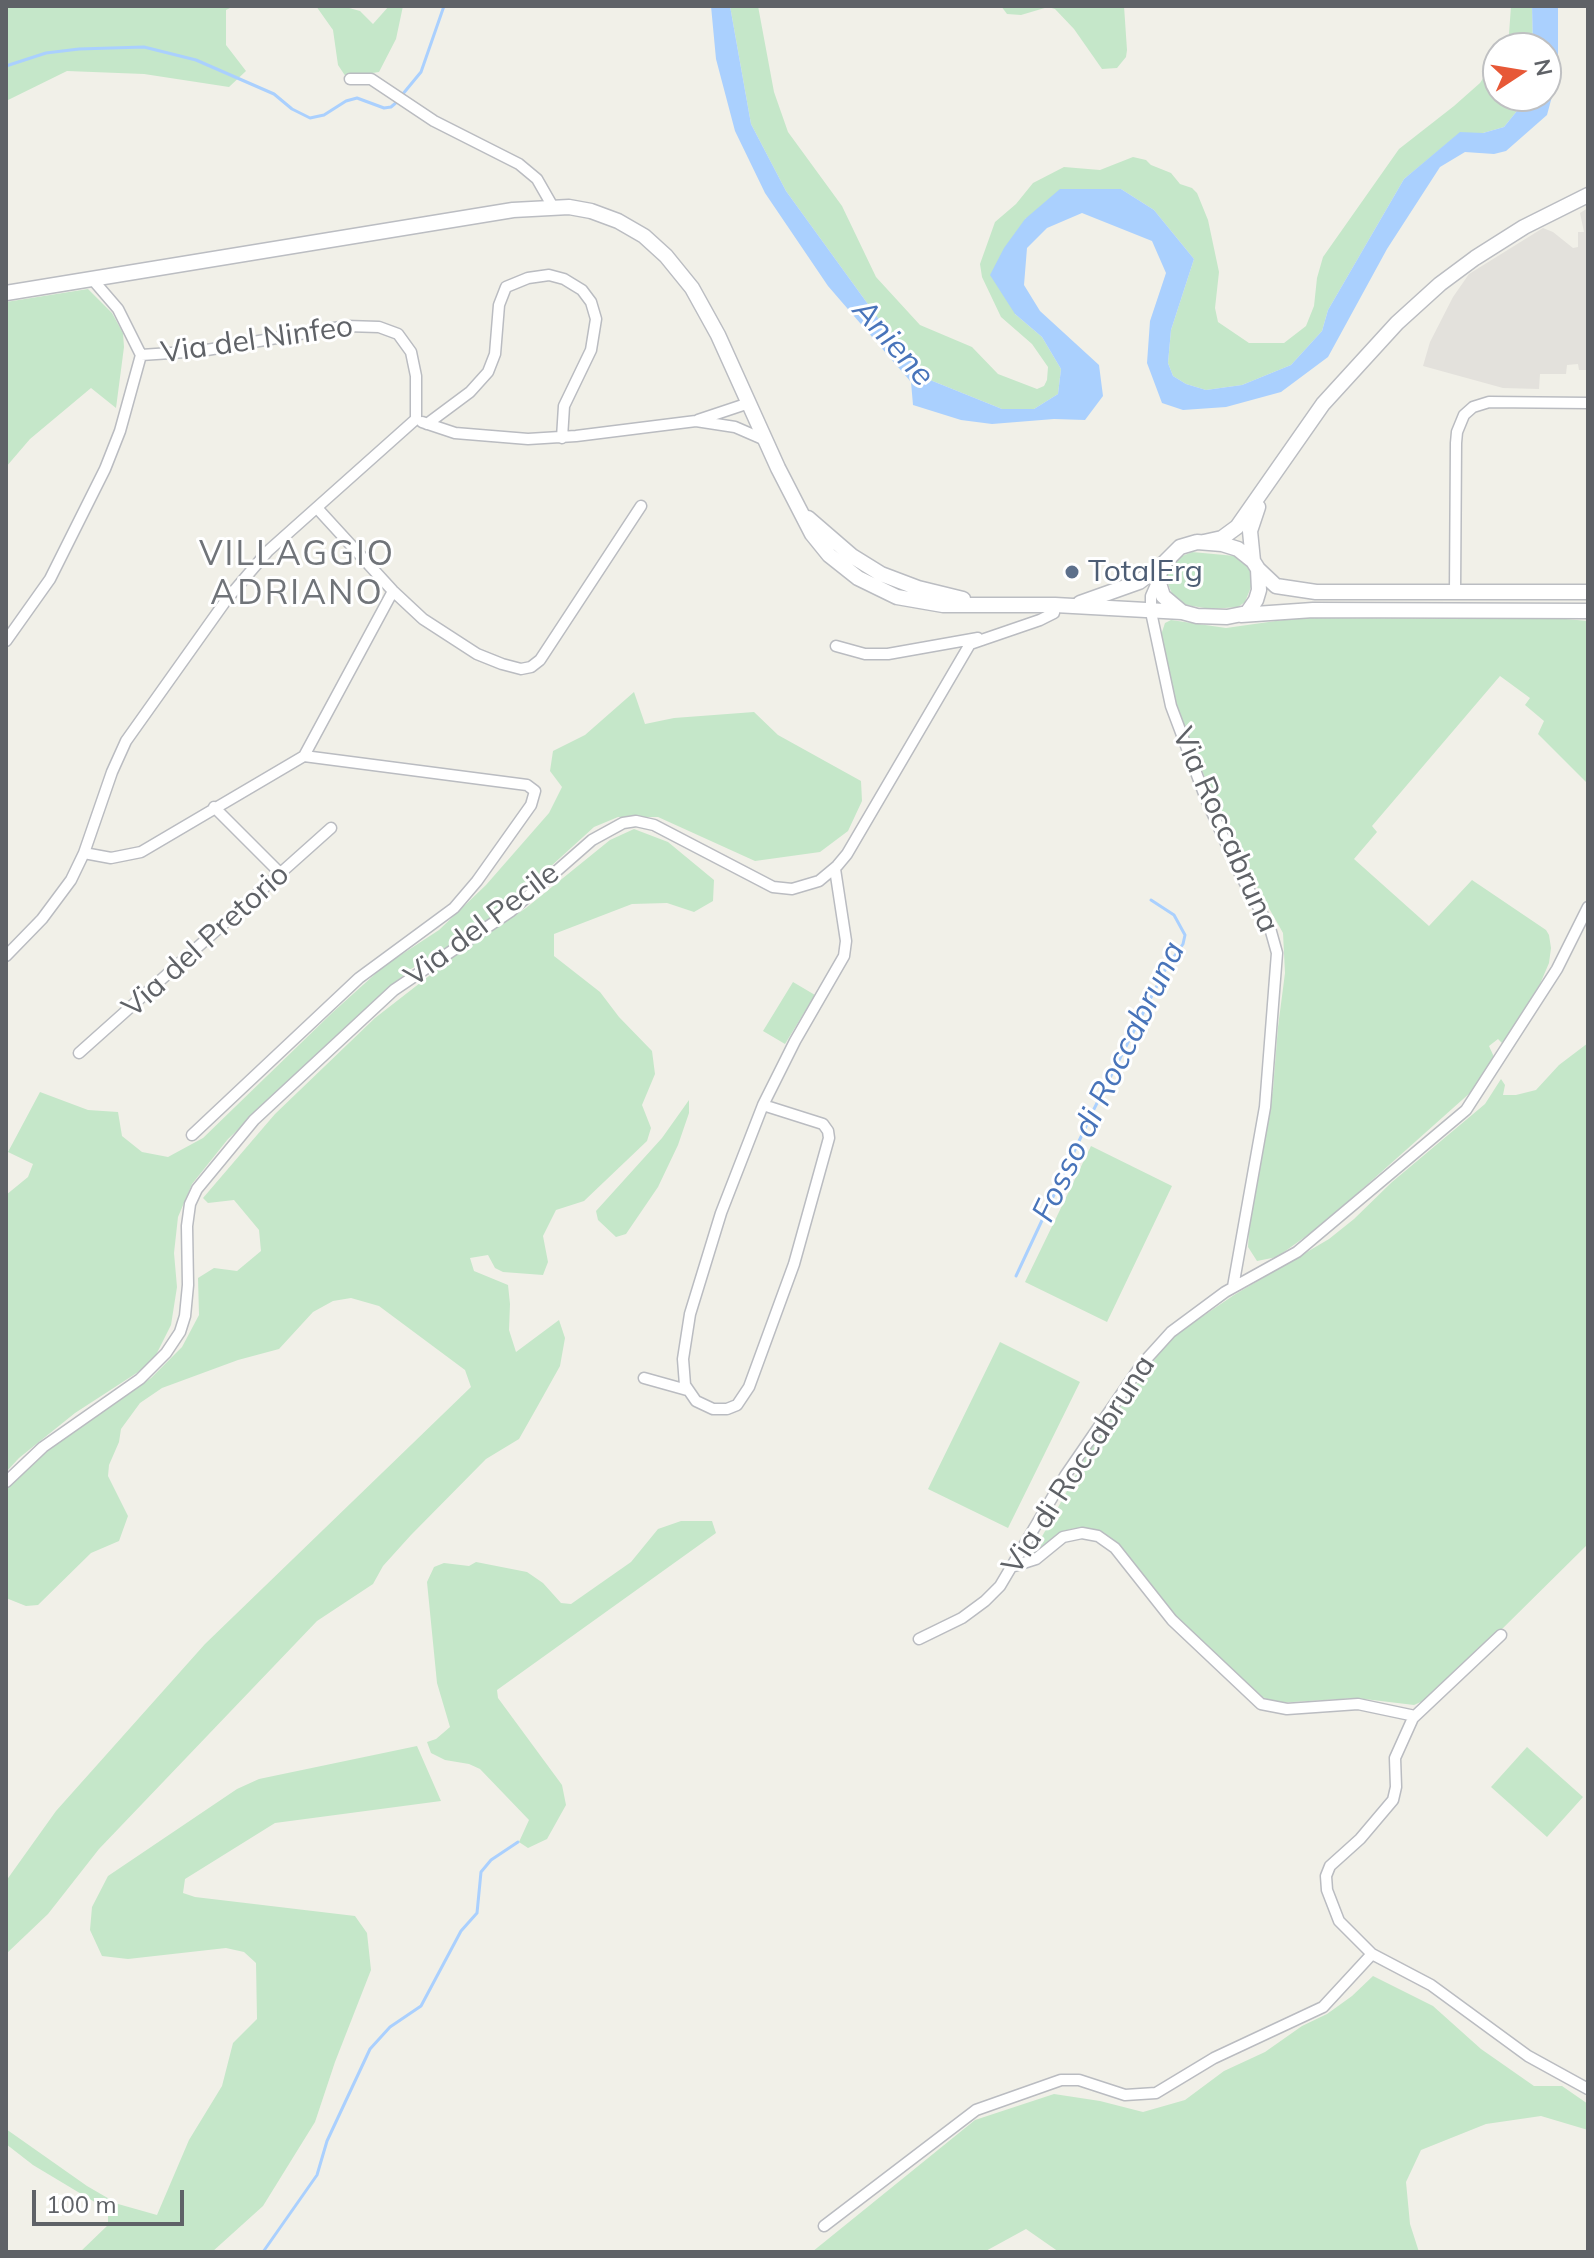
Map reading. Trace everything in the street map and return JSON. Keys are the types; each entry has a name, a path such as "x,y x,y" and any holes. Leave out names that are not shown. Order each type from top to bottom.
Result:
{"main road":[{"path":"1072,606 1139,582 1180,547 1222,538 1234,530 1323,404 1384,337 1440,284 1524,227 1588,195"},
{"path":"6,293 513,210 575,207 604,215 637,231 687,281 705,309 782,477 815,538 829,555 873,587 919,602 943,605 1055,605 1182,612 1211,617 1313,610 1588,611"},
{"path":"1241,615 1251,609 1256,600 1256,565 1250,531 1264,491"},
{"path":"1204,542 1238,549 1276,586 1294,591 1588,592"},
{"path":"1162,565 1158,580 1163,596 1182,612"}],"street":[{"path":"350,79 368,77 434,121 523,166 537,179 553,207"},
{"path":"427,424 470,392 486,375 495,354 500,301 506,287 528,278 549,275 570,282 585,293 596,319 591,350 566,398 562,438"},
{"path":"6,641 50,579 99,482 120,431 141,355 118,309 93,280"},
{"name":"Via del Ninfeo","path":"141,355 211,349 346,326 379,327 398,334 411,352 416,376 416,419"},
{"path":"1455,592 1456,443 1464,415 1478,405 1495,402 1588,403"},
{"path":"6,956 55,903 71,880 84,853 115,763 142,716 246,574 416,419 450,432 496,438 562,438 696,421 749,403"},
{"path":"696,421 735,427 765,440"},
{"path":"317,508 393,591 430,624 460,644 502,664 529,668 542,658 641,506"},
{"path":"1151,612 1152,591 1158,580"},
{"path":"84,853 111,858 141,852 304,756 393,591"},
{"name":"Via del Pecile","path":"6,1482 43,1447 146,1374 173,1344 186,1311 190,1204 202,1181 246,1129 401,985 518,906 592,840 623,823 650,823 756,880 779,889 810,885 835,869 847,854 970,644 1040,620 1054,613 1055,605"},
{"name":"Via Roccabruna","path":"1151,612 1163,675 1187,751 1229,852 1274,936 1277,953 1265,1107 1233,1287"},
{"path":"836,646 865,654 888,654 988,636"},
{"name":"Via del Pecile","path":"192,1135 359,978 454,908 531,805 535,791 527,785 304,756"},
{"path":"214,807 281,874"},
{"name":"Via del Pretorio","path":"79,1053 331,828"},
{"path":"687,1390 683,1359 692,1304 725,1202 763,1105 795,1041 844,956 846,941 835,869"},
{"name":"Via di Roccabruna","path":"919,1639 976,1609 994,1593 1014,1566 1065,1476 1151,1353 1181,1323 1233,1287 1297,1252 1466,1110 1557,969 1588,907"},
{"path":"644,1378 687,1390 699,1403 717,1409 734,1407 744,1395 794,1264 829,1138 825,1126 763,1105"},
{"path":"1014,1566 1036,1559 1058,1539 1069,1534 1098,1536 1115,1548 1172,1620 1261,1704 1287,1709 1354,1704 1415,1716"},
{"path":"1501,1635 1415,1716 1395,1758 1393,1800 1360,1839 1332,1863 1326,1876 1328,1896 1336,1916 1372,1954 1431,1985 1528,2056 1588,2089"},
{"path":"824,2226 981,2107 1061,2080 1084,2081 1125,2095 1156,2093 1214,2058 1323,2007 1372,1954"}],"shaded area":[{"path":"1588,208 1588,370 1579,370 1578,364 1567,365 1566,374 1540,374 1539,389 1503,388 1423,366 1430,342 1453,297 1469,274 1543,228 1573,248 1578,247 1578,232 1584,232 1580,213"}],"green space":[{"path":"6,6 234,6 226,10 226,45 246,71 229,87 144,74 67,71 6,101"},
{"path":"316,6 342,6 360,11 373,24 389,6 403,6 396,39 379,72 346,77 338,65 333,30"},
{"path":"730,6 758,6 774,92 788,132 842,206 876,277 920,325 972,347 998,374 1037,389 1044,386 1047,380 1048,367 1032,344 1001,317 982,277 980,264 995,222 1016,204 1033,183 1064,167 1100,170 1133,157 1171,173 1180,184 1197,193 1208,220 1219,272 1215,308 1218,322 1249,343 1284,343 1306,326 1314,306 1323,257 1399,149 1482,80 1482,112 1516,112 1504,127 1483,133 1460,133 1404,179 1328,310 1322,331 1291,365 1242,385 1206,390 1173,376 1168,363 1171,330 1194,259 1154,210 1121,189 1094,191 1025,219 1015,314 1042,337 1061,369 1058,394 1034,409 1002,409 930,380 891,336 786,191 751,124"},
{"path":"1001,6 1124,6 1126,57 1117,68 1102,69 1074,29 1055,9 1048,7 1021,15 1007,14"},
{"path":"1511,6 1532,6 1533,32 1509,32"},
{"path":"88,289 112,313 123,333 116,408 91,388 30,439 6,467 6,302"},
{"path":"1192,552 1235,556 1247,565 1251,571 1251,587 1245,602 1238,607 1211,609 1186,605 1173,596 1166,579 1169,567 1175,559"},
{"path":"1297,618 1588,621 1588,784 1538,734 1544,721 1525,705 1530,698 1500,676 1372,826 1377,832 1354,859 1429,926 1472,880 1546,930 1551,948 1549,963 1540,984 1503,1044 1498,1039 1489,1046 1494,1057 1471,1092 1323,1224 1277,1257 1257,1261 1248,1247 1249,1230 1273,1089 1285,973 1283,933 1239,855 1192,748 1169,685 1161,635 1165,623 1171,620 1226,628"},
{"path":"634,692 645,724 674,718 754,712 778,735 861,781 862,801 848,831 820,852 755,861 658,817 618,817 594,827 505,908 453,945 409,970 228,1139 192,1184 178,1217 174,1253 177,1287 171,1325 152,1363 75,1413 6,1472 6,1195 28,1177 33,1164 8,1152 40,1092 88,1110 118,1112 122,1136 142,1152 168,1157 203,1138 384,966 439,930 486,885 549,813 562,787 550,771 553,751 585,735"},
{"path":"634,829 668,842 714,880 713,901 694,912 667,903 632,904 554,934 554,956 600,992 652,1051 655,1074 642,1105 651,1128 647,1141 584,1201 556,1210 543,1236 548,1262 543,1275 503,1272 495,1268 488,1255 470,1258 474,1271 508,1285 509,1330 516,1352 559,1320 565,1338 560,1366 536,1409 519,1439 486,1459 411,1535 383,1566 373,1584 317,1621 99,1849 48,1914 6,1954 6,1881 56,1811 205,1644 471,1387 465,1370 379,1306 351,1298 333,1301 313,1312 279,1349 238,1360 162,1388 140,1403 121,1429 109,1465 108,1476 128,1516 119,1541 91,1553 38,1605 26,1606 6,1598 6,1489 39,1456 151,1378 182,1347 199,1315 198,1278 214,1268 237,1271 261,1251 259,1230 234,1200 208,1203 203,1198 275,1114 375,1018 456,955 526,908 610,840"},
{"path":"793,982 815,995 785,1044 763,1031"},
{"path":"1588,1043 1588,1544 1499,1632 1423,1701 1414,1705 1356,1698 1277,1703 1262,1697 1235,1674 1177,1617 1118,1544 1102,1532 1070,1529 1035,1555 1033,1553 1090,1449 1160,1352 1178,1333 1234,1295 1329,1239 1485,1104 1501,1079 1505,1085 1503,1095 1536,1090 1559,1065"},
{"path":"689,1100 689,1113 678,1145 658,1187 626,1234 616,1237 598,1220 596,1211 662,1138"},
{"path":"1091,1146 1172,1186 1107,1322 1025,1282"},
{"path":"1000,1342 1080,1382 1008,1528 928,1489"},
{"path":"681,1521 712,1521 716,1533 497,1690 498,1698 562,1785 566,1805 547,1839 528,1848 519,1842 529,1820 480,1769 431,1753 427,1742 436,1739 450,1727 437,1683 427,1582 434,1567 444,1563 469,1566 476,1562 527,1572 543,1583 561,1603 571,1604 631,1562 658,1529"},
{"path":"417,1746 441,1801 275,1823 185,1879 183,1893 195,1897 355,1916 367,1933 371,1970 315,2122 263,2206 212,2252 80,2252 108,2225 108,2210 33,2165 6,2144 6,2129 118,2204 157,2215 189,2140 222,2086 233,2043 257,2019 256,1963 244,1952 226,1948 128,1959 102,1956 90,1930 92,1907 108,1876 237,1789 259,1779"},
{"path":"1527,1747 1583,1797 1547,1837 1491,1787"},
{"path":"1373,1976 1433,2006 1481,2049 1534,2086 1562,2086 1588,2104 1588,2130 1541,2116 1486,2124 1421,2150 1406,2182 1410,2224 1419,2252 1059,2252 1026,2229 984,2252 812,2252 975,2120 1054,2094 1143,2112 1185,2100 1224,2071 1265,2052 1302,2026 1327,2014"}],"water":[{"name":"Aniene","path":"711,6 730,6 751,124 786,191 891,336 930,380 1002,409 1034,409 1058,394 1061,369 1042,337 1015,314 990,275 1004,248 1025,219 1060,189 1121,189 1154,210 1194,259 1171,330 1168,363 1173,376 1206,390 1242,385 1291,365 1322,331 1328,310 1404,179 1460,132 1483,133 1504,127 1516,112 1548,112 1506,151 1494,154 1465,152 1440,167 1387,249 1328,357 1281,392 1226,407 1183,410 1162,403 1147,363 1150,321 1166,273 1152,241 1082,213 1047,228 1027,248 1024,285 1040,311 1099,365 1103,396 1085,420 992,424 961,420 913,405 911,382 828,286 765,193 735,131 716,59"},
{"path":"1532,6 1558,6 1558,32 1533,32"}],"waterway":[{"path":"402,95 421,72 444,6"},
{"path":"6,66 46,53 144,47 196,60 274,94 292,109 310,118 324,115 357,98 384,108 398,101"},
{"name":"Fosso di Roccabruna","path":"1016,1276 1094,1109 1166,968 1183,944 1185,935 1174,915 1151,900"},
{"name":"Fosso di Roccabruna","path":"263,2252 317,2175 327,2141 370,2049 390,2027 421,2006 461,1931 477,1913 481,1872 491,1860 518,1842"}],"place":[{"name":"TotalErg","path":"1072,572"}],"district":[{"name":"VILLAGGIO ADRIANO","path":"297,574"}]}
